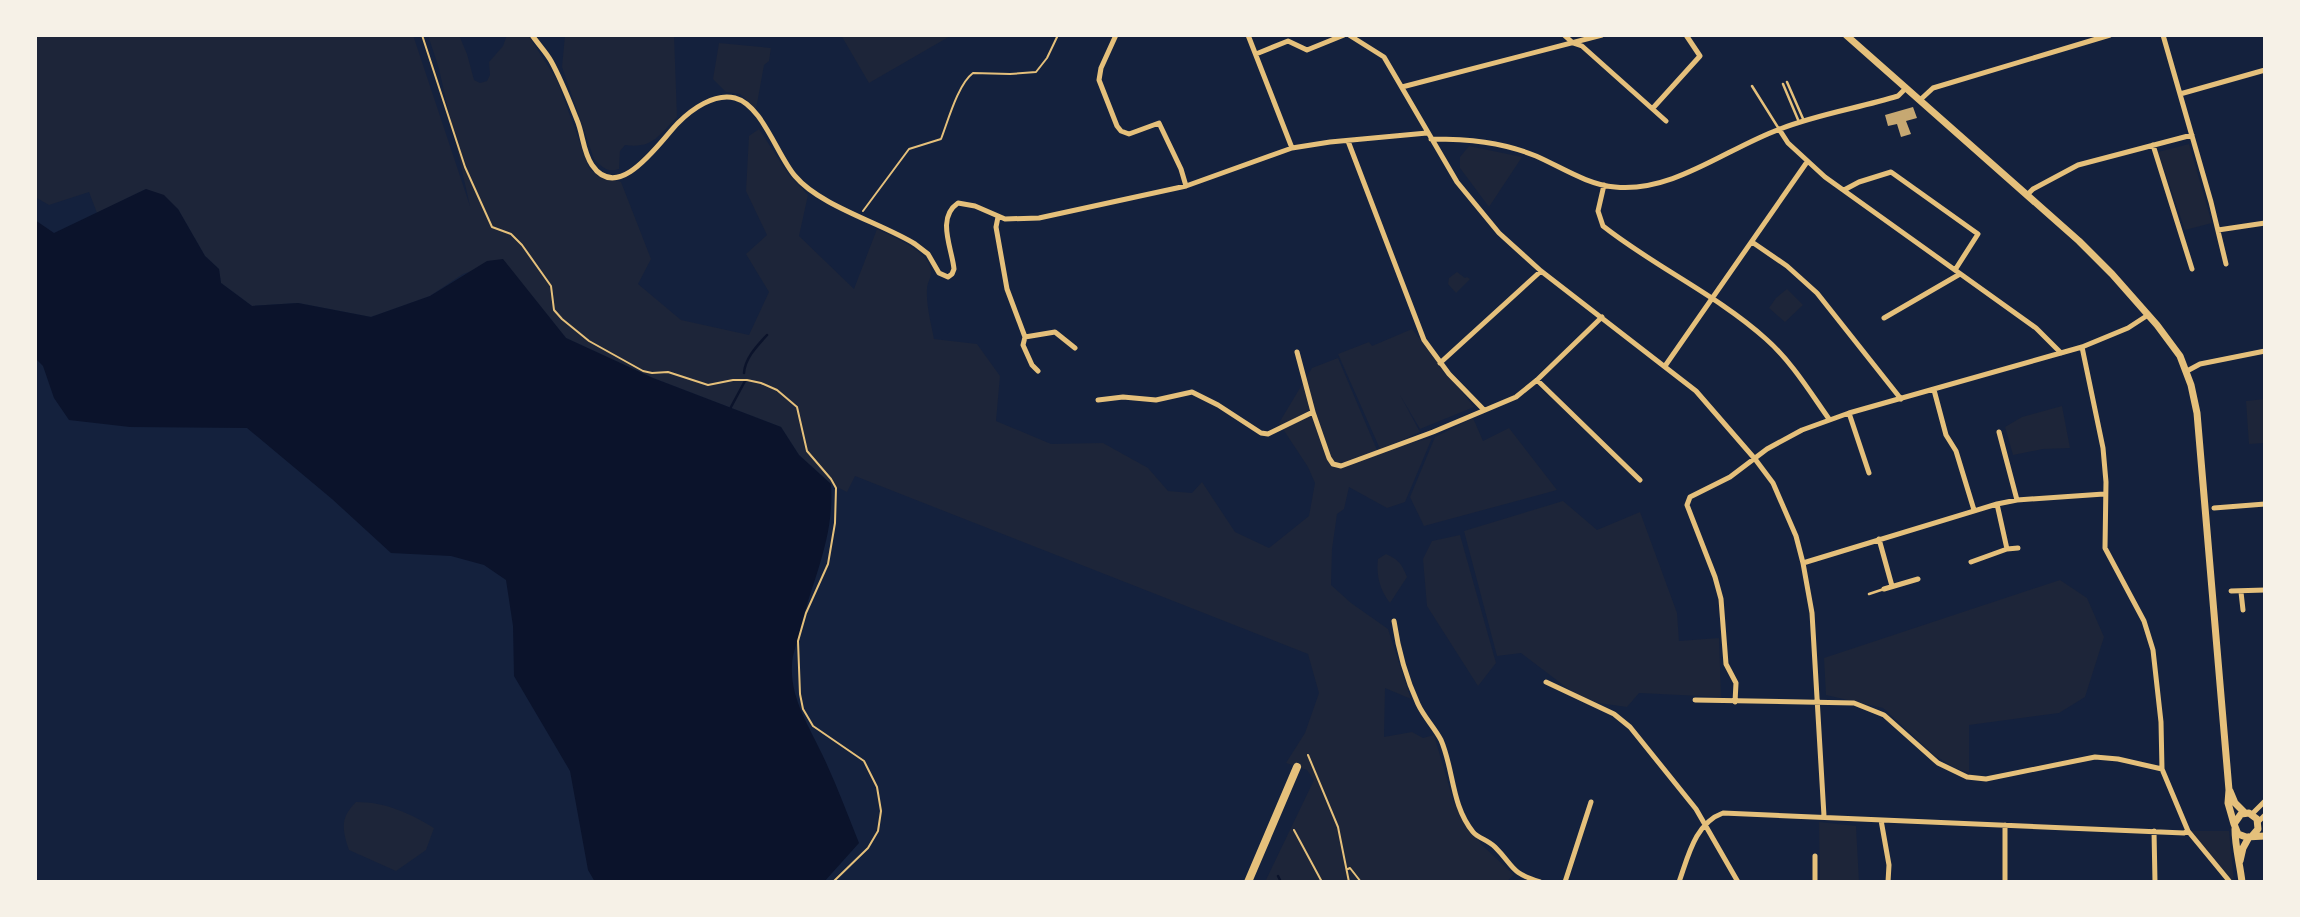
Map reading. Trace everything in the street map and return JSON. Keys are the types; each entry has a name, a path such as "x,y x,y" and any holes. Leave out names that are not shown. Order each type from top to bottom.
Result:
{"main road":[{"path":"1846,35 2093,253 2173,346 2187,371 2197,413 2228,803 2240,835 2265,836"},
{"path":"1248,882 1297,767"},
{"path":"2229,790 2235,803 2261,824 2243,848 2240,862"},
{"path":"2242,882 2235,848 2235,826 2238,816 2248,813"}],"street":[{"path":"533,35 553,65 578,121 590,162 598,172 613,177 633,170 693,110 710,101 729,97 742,100 752,107 797,179 821,196 915,244 928,254 939,273 948,277 954,269 946,227 952,208 962,202 998,217 1025,219 1051,216 1186,186 1292,148 1429,136 1483,141 1511,147 1604,185 1641,187 1662,183 1779,129 1898,96 1906,88"},
{"path":"1116,35 1101,68 1099,80 1117,126 1129,134 1159,123 1181,169 1186,186"},
{"path":"1248,35 1292,148"},
{"path":"1256,54 1288,41 1307,50 1347,35 1381,54 1457,182 1484,216 1511,245 1541,271 1665,366 1708,403 1773,482 1796,536 1812,612 1824,816"},
{"path":"1564,35 1573,43 1582,46 1666,121"},
{"path":"1402,87 1602,35"},
{"path":"1653,108 1700,56 1686,35"},
{"path":"1920,100 1933,88 2110,35"},
{"path":"2163,35 2218,230 2225,264"},
{"path":"2180,93 2265,70"},
{"path":"1779,129 1788,143 1807,162 2036,328 2061,353"},
{"path":"2027,194 2078,165 2192,135"},
{"path":"1348,141 1430,352 1484,410"},
{"path":"2152,145 2192,269"},
{"path":"1665,366 1807,162"},
{"path":"1844,190 1859,181 1891,172 1978,234 1957,272 1884,318"},
{"path":"1604,185 1598,211 1603,226 1711,298 1768,341 1829,419"},
{"path":"998,217 996,227 1007,289 1025,337 1023,345 1032,365 1038,371"},
{"path":"2218,230 2265,223"},
{"path":"1752,242 1787,266 1817,293 1901,399"},
{"path":"1440,363 1541,271"},
{"path":"1735,702 1736,683 1727,664 1718,588 1687,505 1690,497 1730,477 1767,449 1829,419 2082,347 2128,328 2148,315"},
{"path":"1297,352 1329,458 1333,464 1341,466 1433,432 1516,397 1602,317"},
{"path":"1025,337 1055,332 1075,348"},
{"path":"2082,347 2103,448 2105,548 2144,621 2154,656 2161,722 2162,769 2188,831 2230,882"},
{"path":"2187,371 2200,364 2265,351"},
{"path":"1537,380 1640,480"},
{"path":"1934,390 1946,435 1956,451 1974,510"},
{"path":"1098,400 1123,397 1156,400 1192,392 1211,400 1261,433 1268,434 1313,412"},
{"path":"1849,413 1869,473"},
{"path":"1999,432 2017,500"},
{"path":"1803,563 1997,504 2017,500 2104,494"},
{"path":"1997,504 2007,549"},
{"path":"2214,508 2265,504"},
{"path":"1879,539 1892,586"},
{"path":"1971,562 2007,549 2018,548"},
{"path":"1884,589 1918,579"},
{"path":"2231,591 2265,590"},
{"path":"2241,592 2243,610"},
{"path":"1394,621 1405,669 1417,702 1444,748 1455,797 1464,818 1474,833 1494,846 1515,872 1540,882"},
{"path":"1546,682 1622,719 1696,809 1738,882"},
{"path":"1695,700 1854,703 1884,715 1938,763 1969,777 1986,779 2095,757 2162,769"},
{"path":"2248,813 2265,801"},
{"path":"1565,882 1591,802"},
{"path":"1679,882 1693,843 1705,824 1714,816 1723,813 2184,833 2188,831"},
{"path":"2261,824 2265,815"},
{"path":"1881,820 1889,865 1888,882"},
{"path":"2005,825 2005,882"},
{"path":"2154,831 2155,882"},
{"path":"1815,856 1815,882"}],"lane":[{"path":"1785,83 1802,121"},
{"path":"1752,86 1779,129"},
{"path":"1869,594 1884,589"}],"path":[{"path":"422,35 465,167 492,227 510,234 522,245 551,286 554,310 562,319 589,341 643,371 668,372 708,385 747,380 776,390 797,407 807,451 835,483 831,552 823,579 806,613 798,641 800,694 805,716 813,726 864,761 877,787 881,811 878,831 868,848 833,882"},
{"path":"859,216 909,149 941,139 967,77 973,73 1036,72 1051,52 1058,35"},
{"path":"1308,755 1338,827 1349,882"},
{"path":"1294,830 1322,882"},
{"path":"1347,869 1350,868 1361,882"}],"shaded area":[{"path":"35,35 413,35 470,206 439,69 428,35 459,35 474,80 480,83 487,81 490,75 489,62 503,46 507,35 528,35 557,80 590,170 621,182 651,259 638,284 681,320 749,335 769,292 746,254 767,235 746,191 749,136 759,129 789,175 808,195 799,236 854,289 877,229 910,246 925,258 931,273 927,295 934,339 977,344 1000,376 996,421 1051,444 1103,443 1148,468 1168,491 1192,493 1202,482 1235,532 1269,548 1309,516 1315,483 1308,467 1279,423 1312,368 1338,358 1377,450 1380,449 1338,354 1369,342 1372,346 1412,329 1474,407 1420,429 1400,395 1420,432 1385,448 1432,438 1405,502 1387,508 1349,487 1344,509 1337,514 1331,585 1388,629 1411,699 1385,688 1384,737 1412,732 1423,738 1434,735 1454,803 1482,845 1514,875 1506,882 1265,882 1314,780 1307,770 1286,763 1305,733 1319,693 1308,654 855,476 847,492 831,484 799,455 781,427 653,378 566,338 503,260 463,274 430,296 371,317 298,303 252,306 221,283 219,269 205,256 178,209 146,189 97,213 89,192 49,205 35,197"},
{"path":"565,35 674,35 677,117 649,143 625,145 620,151 619,169 608,170 594,159 562,67"},
{"path":"841,35 952,35 869,83"},
{"path":"719,43 771,48 769,61 764,65 756,109 740,94 726,92 713,79"},
{"path":"2189,144 2212,223 2185,230 2158,152"},
{"path":"1469,146 1522,157 1489,207 1460,168 1460,157"},
{"path":"146,189 164,195 178,209 205,256 219,269 221,283 252,306 298,303 371,317 430,296 487,261 503,259 566,338 653,378 781,427 799,455 831,484 826,542 792,665 797,700 859,843 824,882 595,882 588,870 570,771 514,676 513,626 506,580 484,565 451,556 391,553 332,499 247,428 130,427 69,420 54,398 43,366 35,358 35,220 54,233"},
{"path":"1457,272 1470,279 1456,293 1448,284 1449,278"},
{"path":"1787,289 1803,305 1785,322 1769,308"},
{"path":"2265,399 2265,443 2249,444 2246,401"},
{"path":"2062,406 2070,448 2043,449 2013,455 2005,427 2022,417"},
{"path":"1473,418 1483,441 1509,428 1557,490 1424,526 1410,497 1435,437"},
{"path":"1563,501 1597,530 1640,512 1677,613 1679,641 1719,638 1721,697 1639,693 1627,707 1584,701 1521,653 1497,656 1464,531"},
{"path":"1460,535 1496,663 1478,686 1427,606 1423,559 1432,541"},
{"path":"1386,554 1399,562 1407,577 1390,603 1378,577 1378,559"},
{"path":"2060,580 2087,598 2104,637 2085,697 2059,713 1969,725 1969,773 1934,755 1883,708 1826,695 1824,658"},
{"path":"356,802 397,809 434,828 426,850 396,871 349,850 344,824 347,813"},
{"path":"1819,822 1856,826 1859,882 1820,882"},
{"path":"2188,831 2229,831 2234,882 2230,882"}],"building":[{"path":"1913,107 1917,118 1906,121 1911,134 1901,137 1897,124 1888,126 1885,115"}],"waterway":[{"path":"744,373 749,357 767,335"},
{"path":"731,407 745,381"},
{"path":"1278,876 1281,882"}]}
